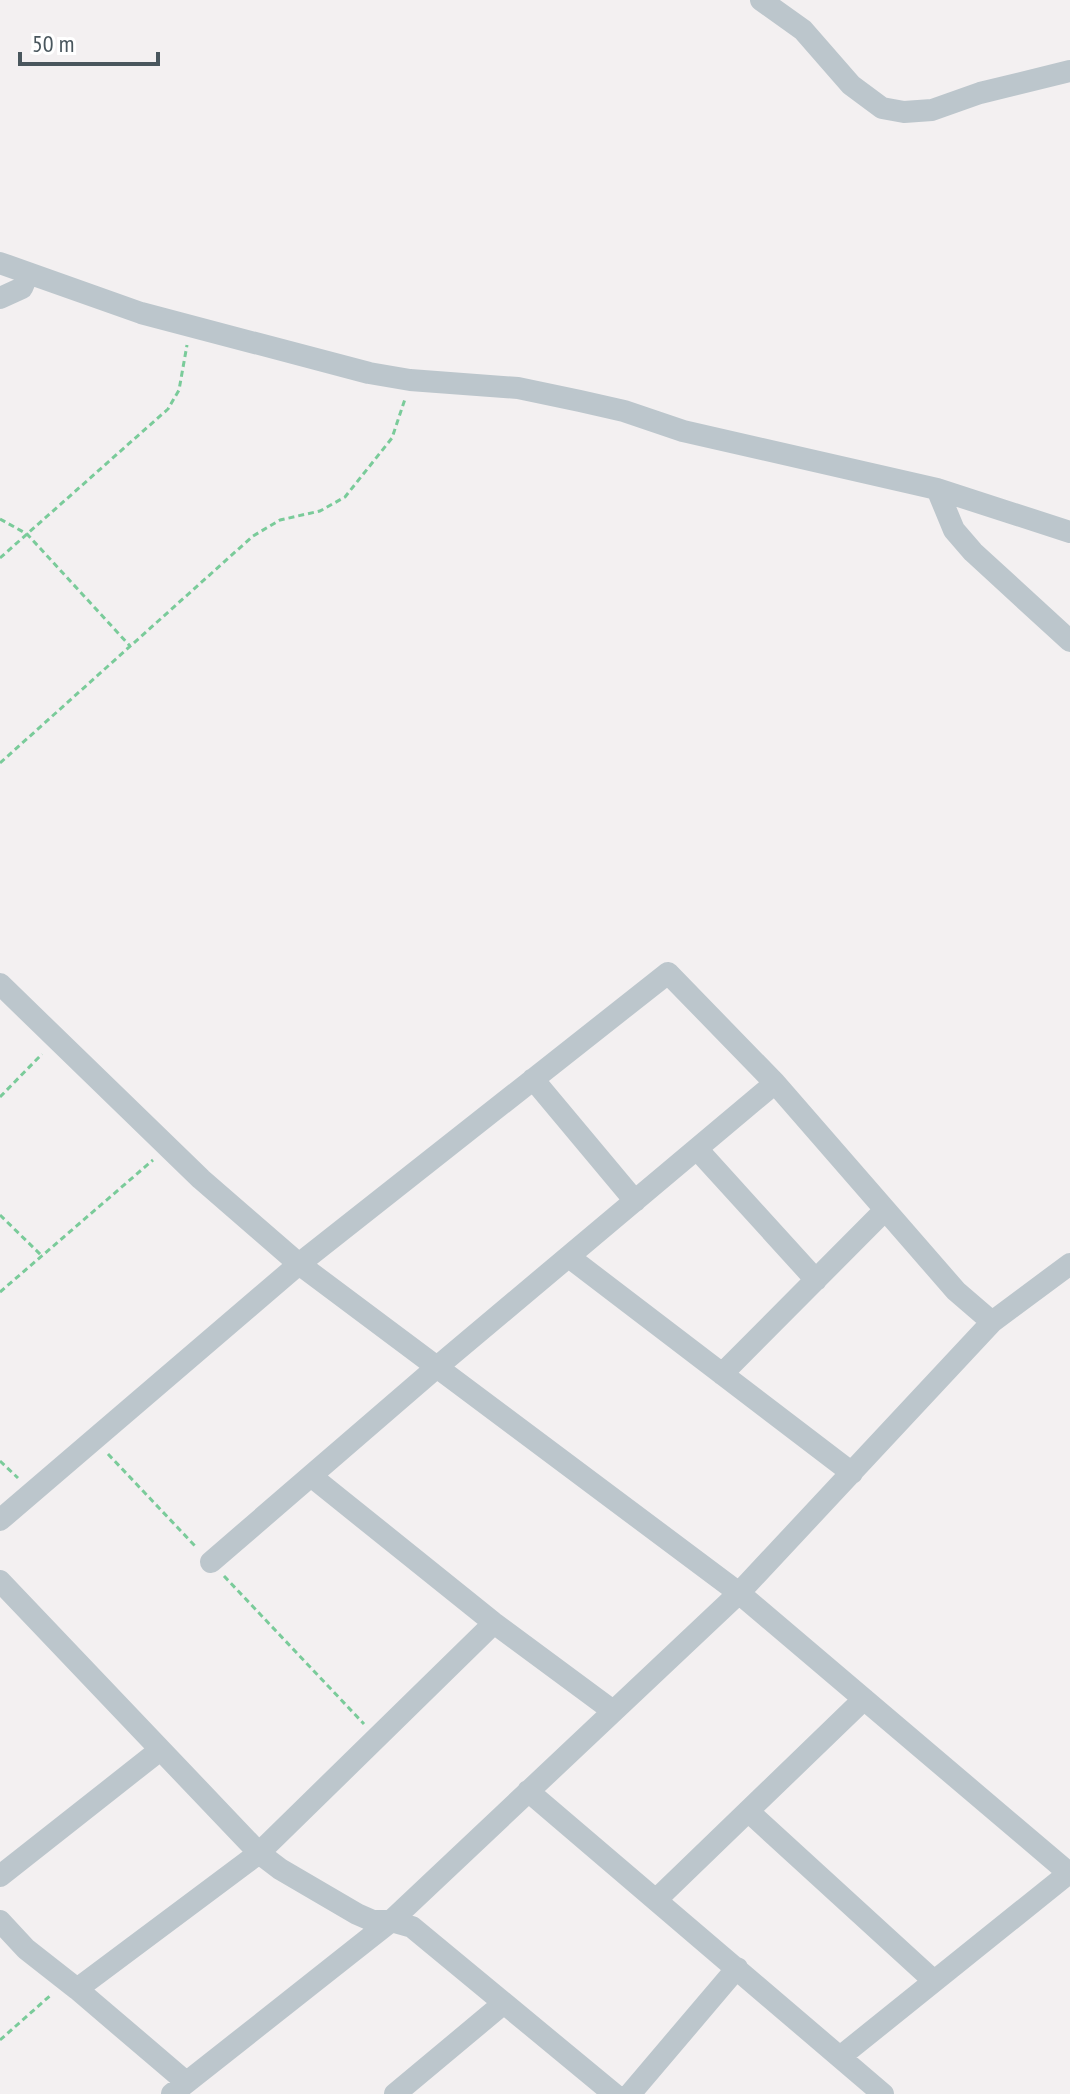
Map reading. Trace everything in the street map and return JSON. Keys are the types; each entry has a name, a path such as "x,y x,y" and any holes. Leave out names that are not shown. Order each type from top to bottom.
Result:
{"street":[{"path":"761,0 803,30 851,85 882,108 904,112 932,110 980,93 1070,71"},
{"path":"0,263 141,313 369,373 410,380 518,388 624,411 683,431 937,489 1070,532"},
{"path":"0,298 22,288 28,274"},
{"path":"937,489 954,530 973,552 1070,641"},
{"path":"0,1520 299,1264 668,973 775,1083 956,1291 992,1322"},
{"path":"0,984 201,1179 299,1264 739,1593 1069,1873 840,2057"},
{"path":"533,1079 635,1201"},
{"path":"211,1562 775,1083"},
{"path":"697,1149 816,1280"},
{"path":"722,1374 885,1210"},
{"path":"569,1257 852,1473"},
{"path":"0,1921 26,1949 72,1984 179,2088 391,1921 739,1593 992,1322 1070,1264"},
{"path":"311,1476 494,1623 613,1711"},
{"path":"0,1581 259,1853 280,1869 357,1914 373,1921 391,1921 412,1927 613,2094"},
{"path":"72,1984 259,1853 494,1623"},
{"path":"657,1899 864,1699"},
{"path":"0,1876 160,1750"},
{"path":"528,1791 883,2094"},
{"path":"748,1811 934,1981"},
{"path":"630,2094 737,1968"},
{"path":"395,2094 504,2003"}],"path":[{"path":"0,558 168,409 179,390 191,327"},
{"path":"0,763 266,527 295,515 320,511 345,497 392,438 410,380"},
{"path":"0,519 27,534 130,646"},
{"path":"0,1097 57,1039"},
{"path":"0,1292 168,1147"},
{"path":"0,1215 42,1256"},
{"path":"94,1440 378,1739"},
{"path":"0,1461 33,1492"},
{"path":"0,2040 72,1984"}]}
